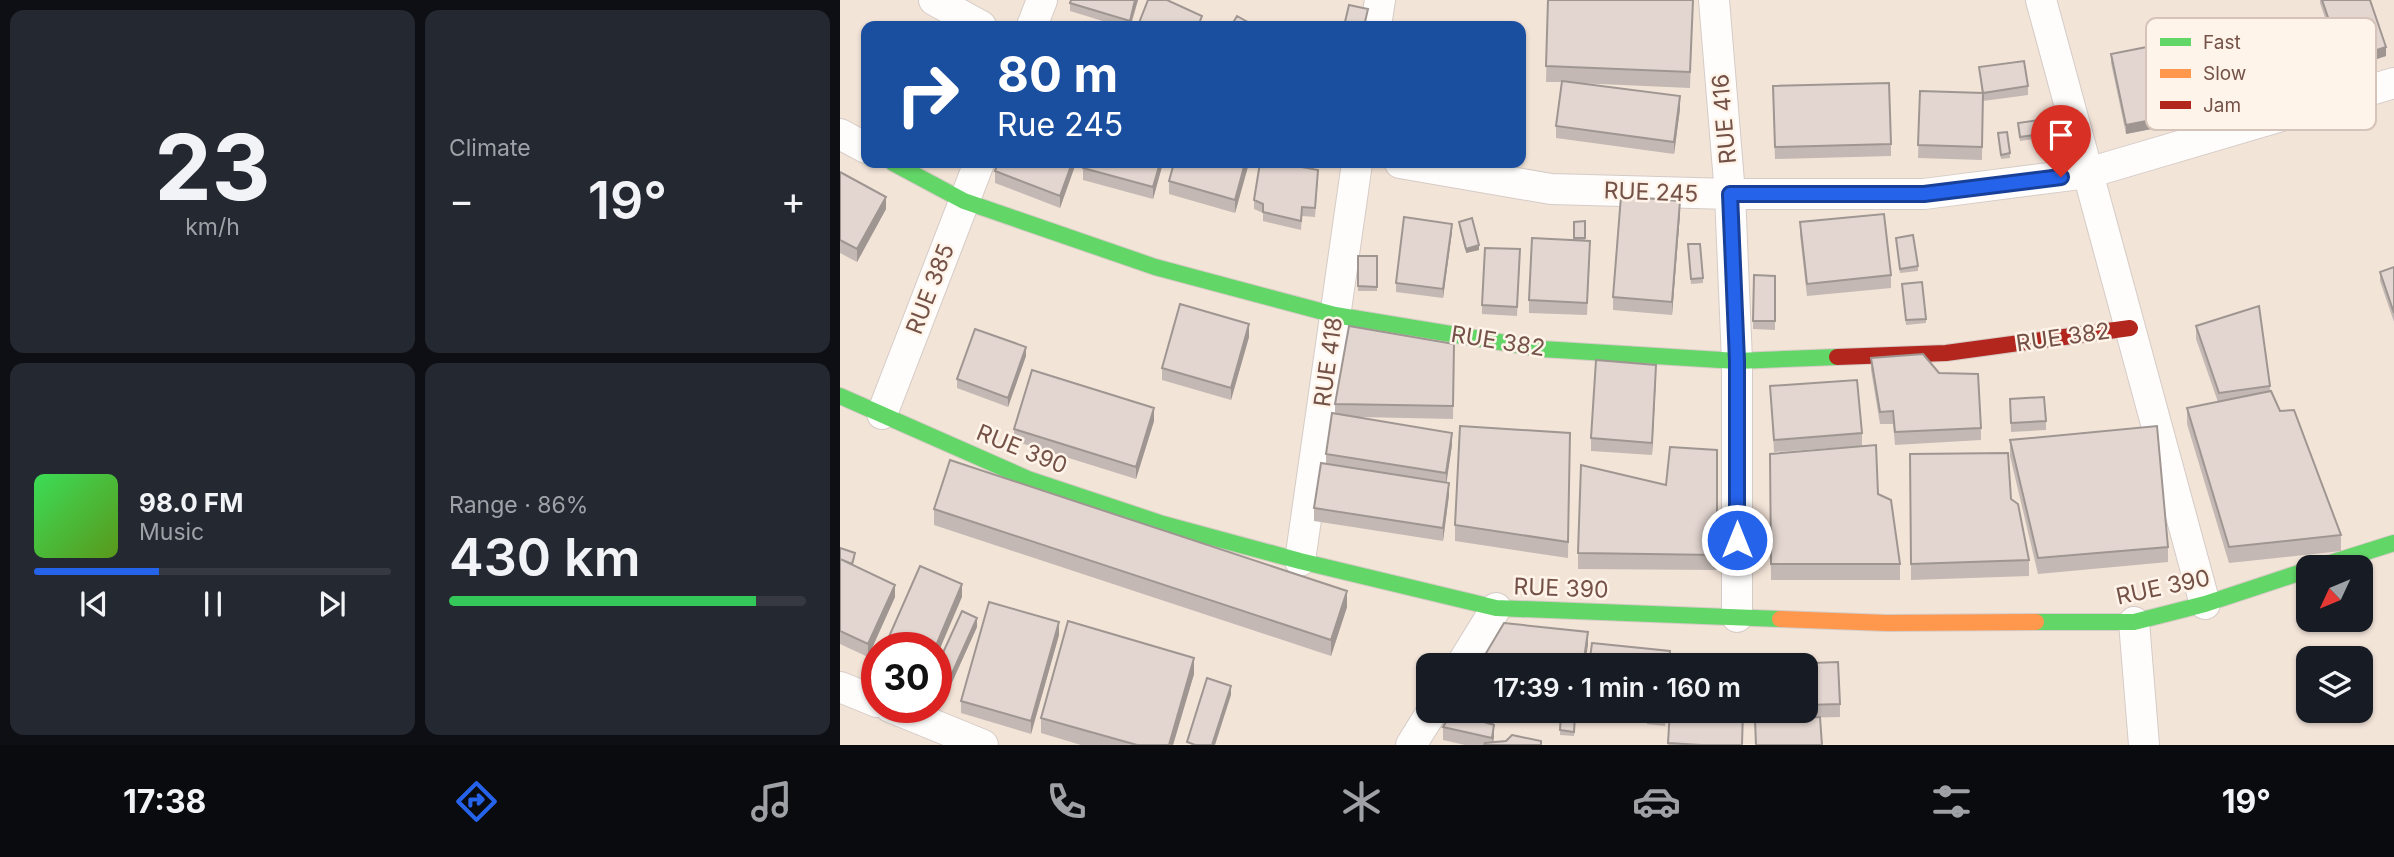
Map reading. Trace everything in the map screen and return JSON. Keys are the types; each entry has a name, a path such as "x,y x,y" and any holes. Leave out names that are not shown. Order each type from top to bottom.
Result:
{"street":[{"path":"934,0 972,21"},
{"path":"1034,21 1042,0"},
{"path":"1377,21 1380,0"},
{"name":"RUE 416","path":"1714,0 1730,194 1737,361 1737,617"},
{"path":"2041,0 2205,604"},
{"name":"RUE 245","path":"2376,88 2394,83"},
{"name":"RUE 245","path":"1429,168 1552,189 1730,194 1924,194 2088,173 2234,130"},
{"path":"840,134 861,145"},
{"name":"RUE 382","path":"902,168 964,201 1154,267 1335,315 1542,349 1737,361 1945,353 2130,328"},
{"name":"RUE 385","path":"882,414 977,168"},
{"name":"RUE 418","path":"1300,561 1356,168"},
{"name":"RUE 390","path":"840,396 1028,479 1163,524 1300,561 1496,608 1887,623 2134,622 2205,604 2296,574"},
{"path":"2354,555 2394,542"},
{"path":"1468,653 1496,608"},
{"path":"2134,622 2144,745"},
{"path":"840,687 861,696"},
{"path":"929,723 983,745"},
{"path":"1411,745 1425,723"}],"shaded area":[{"path":"840,0 2394,0 2394,745 840,745"}],"building":[{"path":"1071,0 1135,0 1130,21 1070,3"},
{"path":"1148,0 1167,0 1202,16 1200,21 1140,21"},
{"path":"1548,0 1693,0 1690,72 1546,66"},
{"path":"2322,0 2370,0 2386,47 2376,50 2376,18 2328,18"},
{"path":"1349,5 1368,9 1365,21 1345,21"},
{"path":"2146,47 2146,121 2126,125 2111,54"},
{"path":"2024,61 2028,86 1983,93 1979,67"},
{"path":"1562,81 1680,96 1674,142 1556,126"},
{"path":"1889,83 1891,144 1775,147 1773,86"},
{"path":"1920,91 1983,93 1982,147 1918,145"},
{"path":"2047,119 2049,133 2020,137 2018,123"},
{"path":"2007,132 2010,153 2001,155 1998,133"},
{"path":"996,168 1070,168 1060,196 995,171"},
{"path":"1083,168 1159,168 1153,187"},
{"path":"1173,168 1244,168 1235,200 1169,181"},
{"path":"1259,168 1318,170 1315,208 1302,207 1301,221 1263,212 1263,204 1254,200"},
{"path":"840,172 886,197 857,249 840,240"},
{"path":"1621,196 1680,201 1672,302 1613,297"},
{"path":"1884,214 1891,275 1807,284 1800,222"},
{"path":"1404,217 1452,224 1443,289 1396,283"},
{"path":"1472,218 1479,245 1466,249 1459,222"},
{"path":"1585,221 1585,238 1574,238 1574,222"},
{"path":"1913,235 1918,266 1900,269 1896,238"},
{"path":"1532,238 1590,241 1587,303 1529,300"},
{"path":"1688,244 1700,244 1703,278 1691,279"},
{"path":"1485,248 1520,249 1517,307 1482,305"},
{"path":"1358,256 1377,256 1377,287 1358,286"},
{"path":"2394,267 2394,313 2380,272"},
{"path":"1754,275 1775,276 1775,321 1753,321"},
{"path":"1922,282 1926,319 1906,320 1902,284"},
{"path":"1180,304 1249,324 1231,388 1162,368"},
{"path":"2259,306 2270,386 2219,393 2196,326"},
{"path":"1349,326 1454,344 1453,406 1335,404"},
{"path":"975,329 1026,347 1008,398 957,379"},
{"path":"1923,354 1939,373 1978,374 1981,428 1895,432 1893,411 1880,412 1871,358"},
{"path":"1596,360 1656,365 1652,443 1591,438"},
{"path":"1032,370 1154,408 1136,467 1014,429"},
{"path":"1857,380 1862,433 1774,440 1770,386"},
{"path":"2271,391 2280,411 2294,410 2341,535 2229,547 2187,408"},
{"path":"2044,397 2046,421 2011,423 2010,399"},
{"path":"1332,413 1452,433 1446,473 1326,454"},
{"path":"1460,426 1570,433 1568,542 1455,525"},
{"path":"2157,426 2168,547 2038,558 2010,440"},
{"path":"1876,445 1878,494 1891,500 1900,564 1771,564 1770,454"},
{"path":"1670,447 1717,450 1717,555 1578,553 1581,465 1666,485"},
{"path":"2008,453 2011,499 2018,504 2029,560 1911,564 1910,454"},
{"path":"950,460 1347,591 1331,640 934,509"},
{"path":"1321,463 1449,483 1443,528 1314,508"},
{"path":"840,548 855,553 852,564 840,559"},
{"path":"840,559 895,585 873,632 861,632 861,641 840,631"},
{"path":"920,566 962,584 942,632 891,632"},
{"path":"989,602 1059,622 1031,721 961,701"},
{"path":"962,611 977,618 952,673 952,633"},
{"path":"1068,621 1194,658 1169,745 1137,745 1041,718"},
{"path":"1504,623 1588,632 1585,653 1486,653"},
{"path":"1592,643 1670,651 1670,653 1591,653"},
{"path":"1838,662 1840,704 1818,705 1818,663"},
{"path":"1207,678 1231,686 1212,745 1195,745 1187,742"},
{"path":"1818,717 1822,745 1756,745 1755,723 1818,723"},
{"path":"1445,723 1494,725 1492,738 1443,727"},
{"path":"1560,723 1575,723 1574,732 1560,730"},
{"path":"1669,723 1743,723 1742,745 1668,743"},
{"path":"1512,735 1541,741 1541,745 1484,745 1506,741"}],"traffic: fast":[{"path":"902,168 964,201 1155,267 1335,315 1542,349 1737,361 1837,357"},
{"path":"840,396 1028,479 1163,524 1300,561 1496,608 1780,619"},
{"path":"2356,555 2394,543"},
{"path":"2036,622 2134,622 2205,604 2296,574"}],"traffic: slow":[{"path":"1780,619 1887,623 2036,622"}],"traffic: jam":[{"path":"1837,357 1946,353 2130,328"}],"route":[{"path":"1737,540 1737,361 1730,194 1924,194 2061,177"}]}
